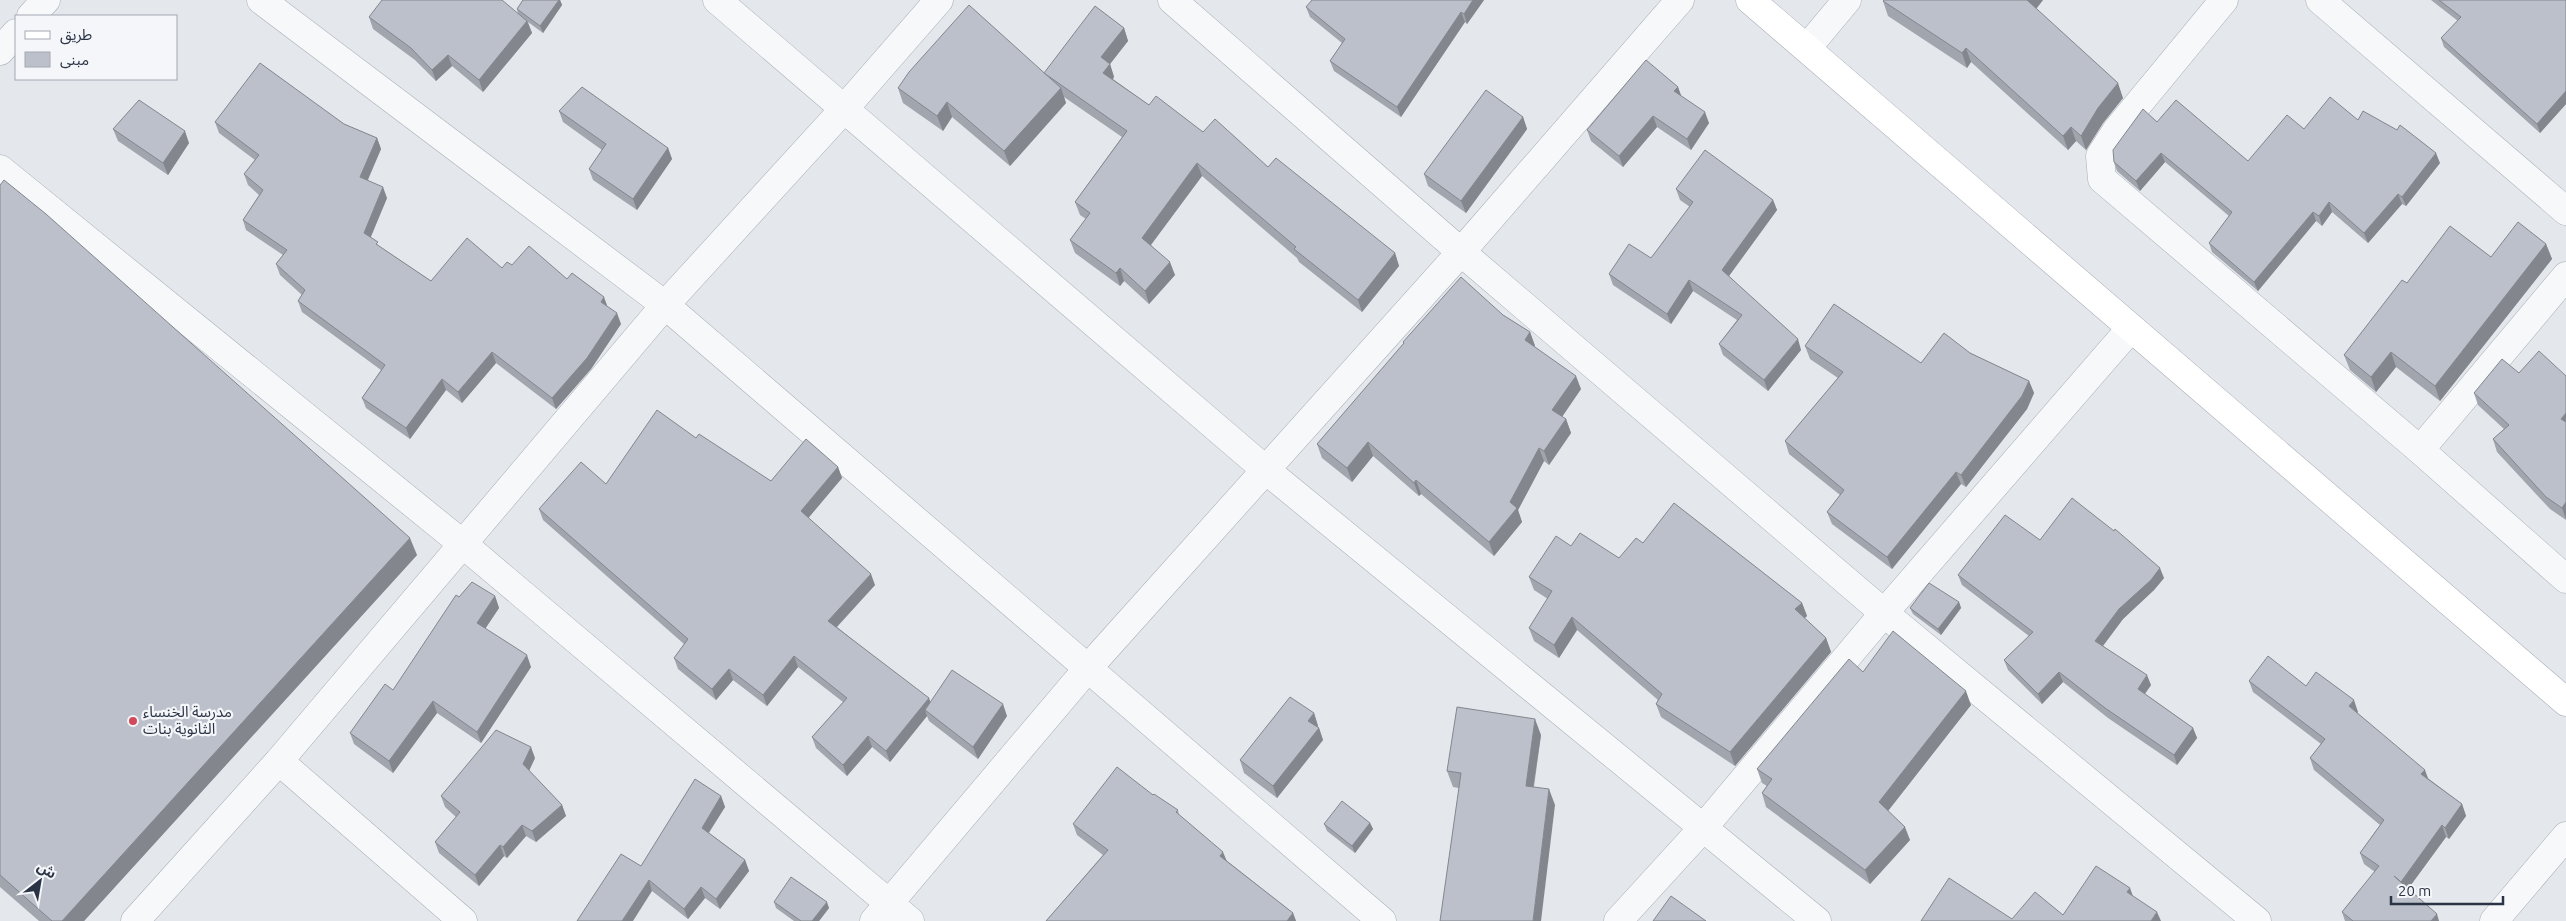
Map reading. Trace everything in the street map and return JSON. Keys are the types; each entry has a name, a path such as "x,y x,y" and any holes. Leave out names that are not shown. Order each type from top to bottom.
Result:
{"street":[{"path":"32,15 46,0"},
{"path":"261,0 665,305 1382,921"},
{"path":"717,0 1267,471 1817,921"},
{"path":"134,921 279,761 464,545 665,305 844,109 939,0"},
{"path":"1172,0 1461,252 1884,613 2257,921"},
{"path":"882,912 1088,668 1267,471 1680,0"},
{"path":"1750,0 2566,702"},
{"path":"1806,48 1847,0"},
{"path":"2224,0 2116,131 2100,156 2102,179 2420,450 2566,579"},
{"path":"2320,0 2566,211"},
{"path":"0,51 15,34"},
{"path":"0,169 464,545 882,912 910,921"},
{"path":"2420,450 2566,276"},
{"path":"1618,921 1703,828 1884,613 2131,328"},
{"path":"279,761 463,921"},
{"path":"2494,921 2566,836"}],"building":[{"path":"382,0 502,0 527,21 479,80 448,55 432,70 411,48 369,17"},
{"path":"523,0 559,0 540,26 517,9"},
{"path":"1312,0 1473,0 1464,14 1461,12 1397,107 1330,61 1345,39 1306,7"},
{"path":"1884,0 2027,0 2118,83 2098,108 2081,136 2071,127 2063,136 1966,48 1962,53"},
{"path":"2439,0 2566,0 2566,91 2537,124 2441,38 2461,17"},
{"path":"969,5 1061,88 1004,151 947,102 937,116 898,88 909,72"},
{"path":"1095,6 1124,28 1101,57 1110,64 1103,73 1149,105 1156,96 1203,132 1215,119 1268,167 1276,158 1395,253 1358,300 1294,249 1296,247 1197,163 1142,238 1170,262 1145,291 1120,268 1116,273 1070,240 1090,213 1075,202 1127,131 1044,73"},
{"path":"1646,60 1678,87 1674,91 1705,112 1687,139 1653,116 1619,156 1587,130"},
{"path":"260,63 344,124 377,138 360,177 383,187 364,233 378,242 376,244 431,281 467,238 502,268 507,262 512,265 529,246 567,279 572,273 604,297 601,302 617,313 587,358 552,398 492,352 458,392 442,379 406,428 362,398 385,365 298,301 305,290 276,264 287,250 243,220 263,190 244,174 259,155 215,122"},
{"path":"582,87 668,148 633,199 589,169 606,144 559,111"},
{"path":"1486,90 1523,117 1461,201 1424,174"},
{"path":"2330,97 2358,120 2363,111 2397,130 2400,125 2436,153 2402,197 2398,194 2364,233 2329,202 2319,216 2313,212 2254,282 2209,243 2232,212 2161,153 2136,181 2114,162 2113,150 2143,109 2157,122 2176,100 2248,161 2287,115 2304,129"},
{"path":"139,100 185,131 163,163 113,129"},
{"path":"1705,150 1773,200 1722,270 1798,339 1764,380 1719,344 1742,315 1689,280 1667,314 1609,274 1629,244 1651,258 1693,202 1676,189"},
{"name":"مدرسة الخنساء الثانوية بنات","path":"4,180 46,214 410,538 62,921 52,921 0,875 0,185"},
{"path":"2518,222 2546,244 2435,386 2391,352 2371,377 2344,355 2402,280 2407,283 2450,226 2491,257"},
{"path":"1461,277 1503,315 1530,332 1525,340 1576,376 1552,410 1566,419 1544,451 1539,448 1510,502 1517,508 1489,542 1416,480 1414,483 1368,442 1347,468 1317,444"},
{"path":"1834,304 1921,363 1944,333 1970,353 2029,381 2022,396 1961,475 1956,472 1887,557 1827,512 1844,490 1785,441 1843,372 1805,346"},
{"path":"2539,351 2566,376 2566,413 2561,419 2566,422 2566,502 2562,508 2546,497 2493,439 2509,425 2474,393 2502,359 2519,373"},
{"path":"657,410 696,438 699,434 771,481 806,439 838,467 801,511 871,574 828,621 929,698 886,751 868,736 843,765 812,737 847,698 794,656 763,695 729,669 712,689 674,658 688,639 539,509 581,462 606,484"},
{"path":"2072,498 2114,531 2115,529 2160,568 2151,580 2119,609 2095,641 2147,675 2138,689 2193,728 2174,755 2105,708 2059,672 2038,694 2004,660 2033,632 1958,575 2005,515 2040,540"},
{"path":"1674,503 1802,603 1795,609 1826,638 1730,752 1656,704 1662,694 1572,617 1554,645 1529,628 1552,591 1529,577 1556,536 1571,546 1580,533 1619,558 1636,538 1643,543"},
{"path":"472,582 495,596 477,623 527,655 477,732 433,701 389,761 350,733 385,684 393,690 456,595 459,597"},
{"path":"1929,583 1959,602 1938,629 1910,608"},
{"path":"1893,631 1966,691 1879,802 1905,827 1865,870 1762,793 1772,779 1757,769 1849,659 1863,672"},
{"path":"2268,656 2306,686 2316,672 2354,700 2349,706 2425,770 2421,774 2462,804 2445,828 2442,825 2401,882 2394,876 2437,914 2431,921 2353,921 2342,912 2379,866 2360,853 2384,820 2310,758 2325,739 2249,681"},
{"path":"952,670 1003,704 973,747 925,710"},
{"path":"1290,697 1314,713 1308,721 1319,728 1273,786 1240,760"},
{"path":"1457,707 1535,719 1526,786 1549,789 1533,921 1440,921 1461,773 1447,771"},
{"path":"496,730 531,747 523,764 562,805 532,831 522,825 503,847 500,845 475,875 435,842 460,812 441,796"},
{"path":"1117,767 1153,795 1178,810 1176,812 1223,852 1220,856 1293,913 1287,921 1046,921 1108,850 1073,824"},
{"path":"695,779 721,796 702,828 745,860 716,899 701,887 684,909 649,880 622,921 577,921 621,854 641,866"},
{"path":"1342,801 1370,823 1352,846 1324,824"},
{"path":"2096,866 2130,888 2127,892 2157,912 2151,921 1921,921 1949,878 2012,919 2035,892 2063,915"},
{"path":"791,877 827,902 812,921 801,921 774,902"},
{"path":"1671,896 1706,921 1653,921"}],"place":[{"name":"مدرسة الخنساء الثانوية بنات","path":"133,721"}]}
